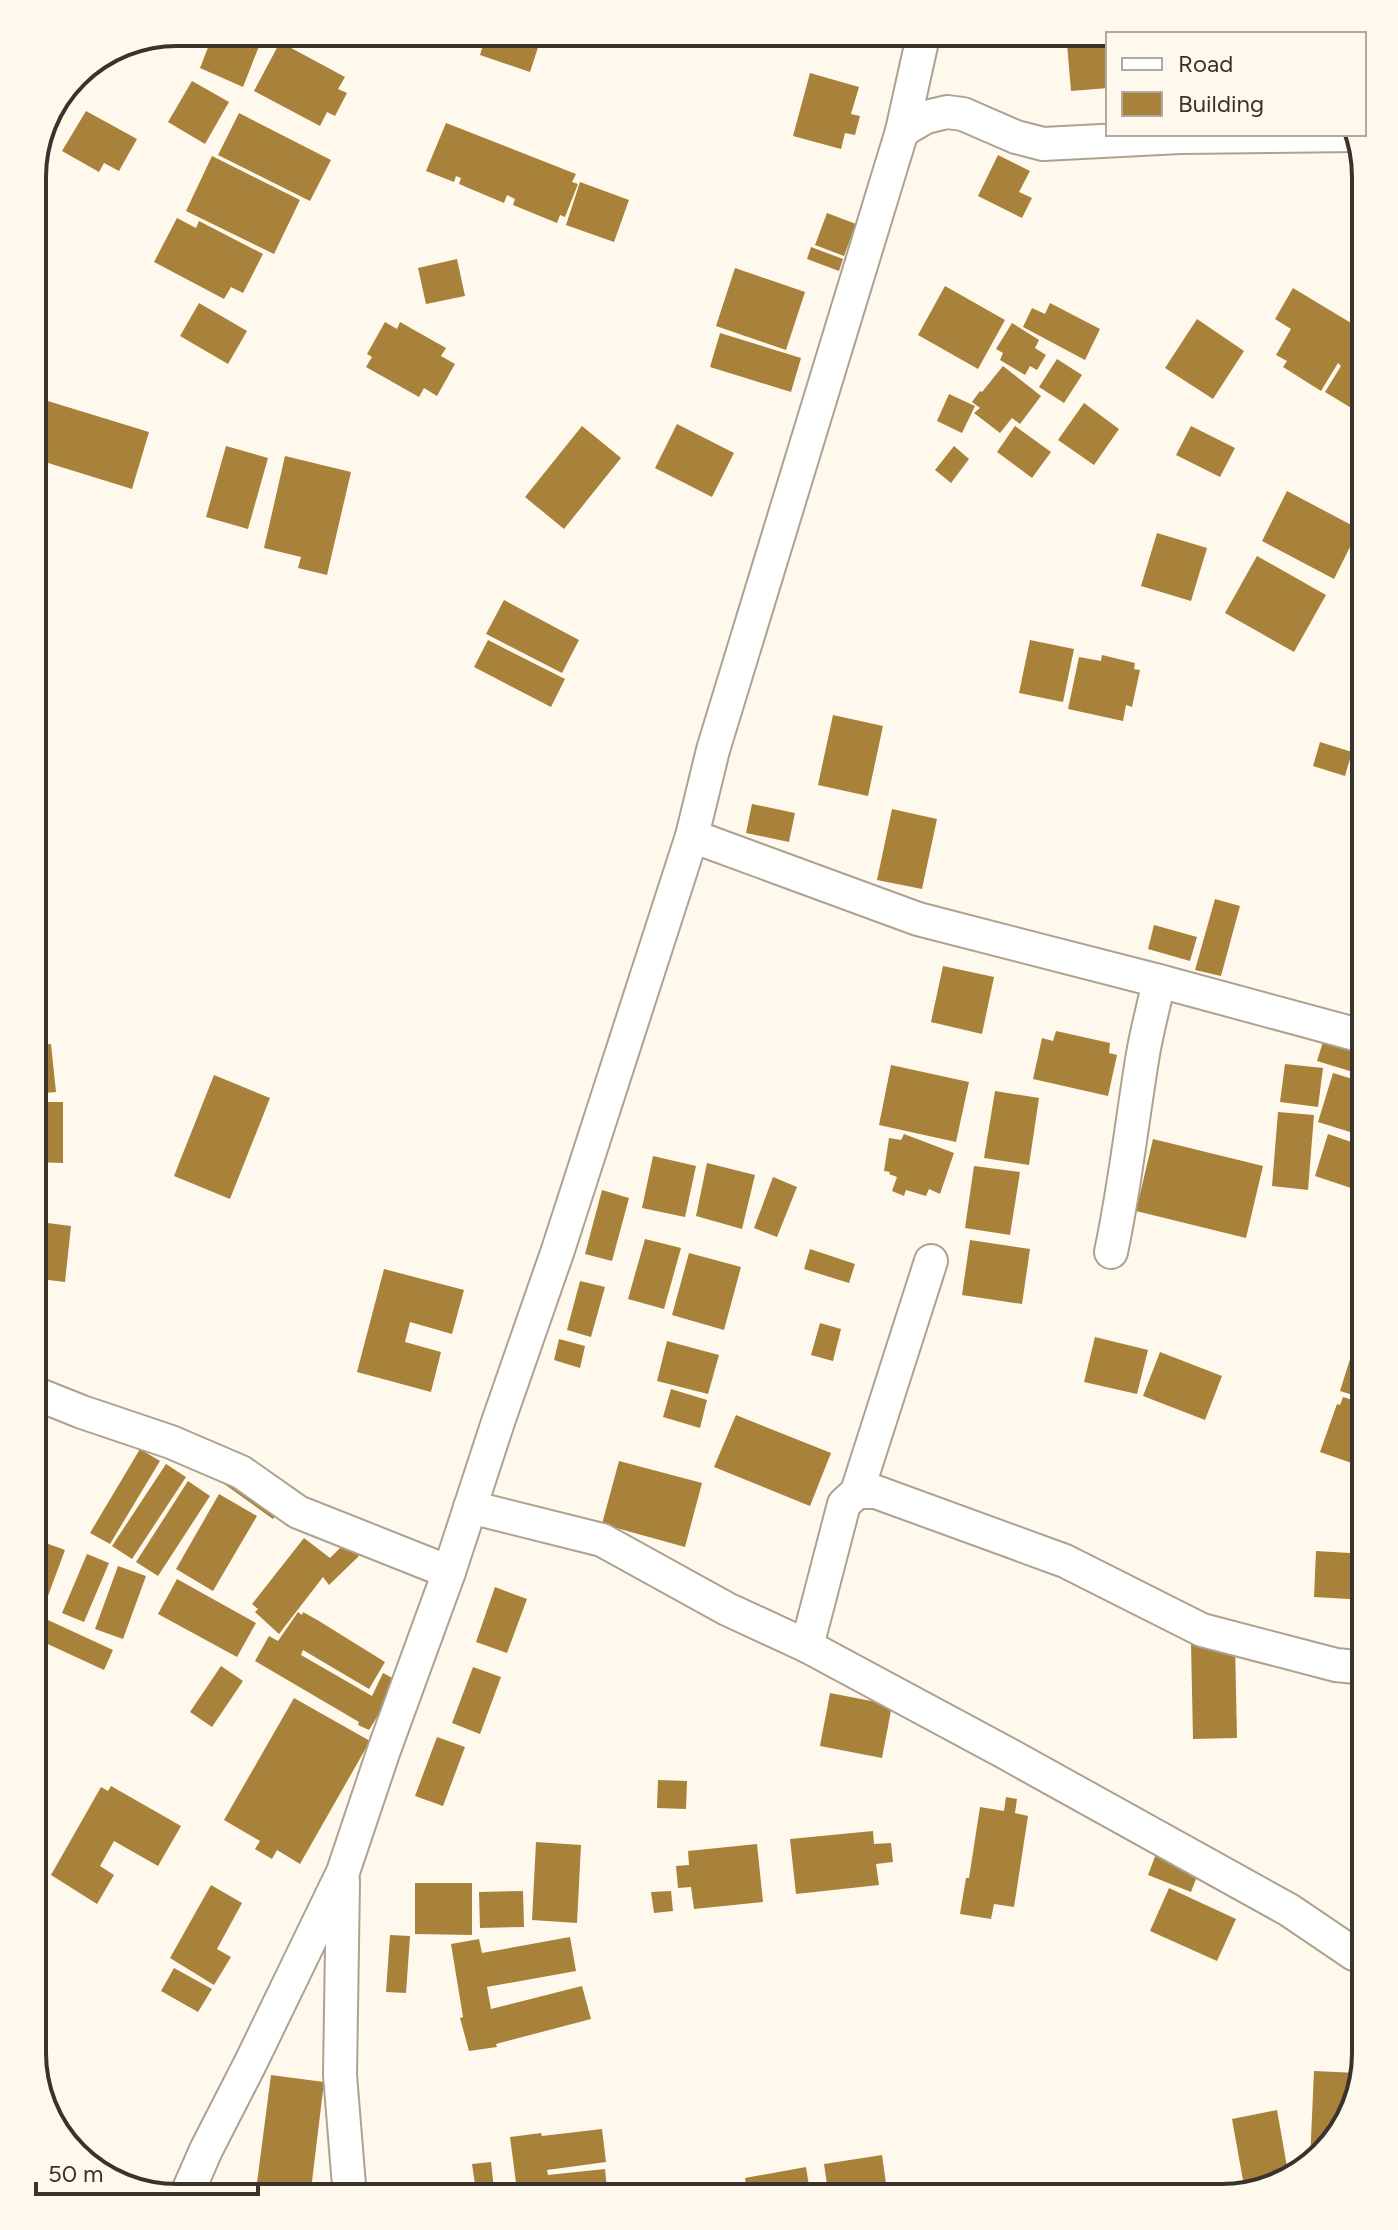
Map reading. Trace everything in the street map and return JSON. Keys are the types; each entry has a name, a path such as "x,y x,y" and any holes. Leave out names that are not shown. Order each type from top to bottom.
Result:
{"street":[{"path":"191,2184 343,1872 449,1572 568,1221 692,836 713,750 902,131 921,46"},
{"path":"902,131 926,117 947,112 963,114 1016,137 1043,144 1268,136"},
{"path":"692,836 918,919 1352,1033"},
{"path":"1111,1252 1122,1200 1144,1050 1159,981"},
{"path":"807,1646 844,1504 857,1492 931,1261"},
{"path":"46,1398 171,1442 241,1472 298,1512 449,1572"},
{"path":"857,1492 876,1492 1065,1561 1202,1630 1352,1667"},
{"path":"470,1507 602,1540 727,1609 807,1646 1289,1910 1352,1953"},
{"path":"343,1872 340,2075 349,2184"}],"building":[{"path":"209,46 259,46 243,87 200,68"},
{"path":"278,46 287,46 345,77 338,89 347,93 335,116 327,112 320,126 254,91"},
{"path":"483,46 538,46 530,72 480,55"},
{"path":"1067,46 1106,46 1106,88 1071,91"},
{"path":"810,73 859,87 851,114 860,116 855,135 845,133 841,149 793,136"},
{"path":"192,81 229,102 205,144 168,122"},
{"path":"86,111 137,139 119,171 104,163 99,172 62,151"},
{"path":"239,113 331,160 310,201 218,155"},
{"path":"446,123 576,174 572,182 578,184 565,217 560,215 557,223 513,205 515,199 507,195 504,203 459,184 461,178 456,176 454,182 426,171"},
{"path":"998,155 1030,171 1019,192 1032,198 1022,218 978,196"},
{"path":"212,156 300,200 274,254 186,211"},
{"path":"580,182 629,200 614,242 566,225"},
{"path":"827,213 856,224 844,256 815,245"},
{"path":"177,218 196,228 199,221 263,254 243,293 231,287 224,299 154,262"},
{"path":"811,247 843,259 839,271 807,259"},
{"path":"457,259 465,296 426,304 418,268"},
{"path":"735,268 805,292 786,350 716,326"},
{"path":"945,286 1005,320 978,369 918,335"},
{"path":"1293,288 1352,324 1352,408 1325,392 1341,366 1338,363 1321,391 1283,367 1287,361 1276,355 1291,329 1275,319"},
{"path":"199,303 247,331 228,364 180,336"},
{"path":"1050,303 1100,329 1085,360 1023,327 1032,308 1045,314"},
{"path":"1197,319 1244,351 1213,399 1165,368"},
{"path":"385,322 397,329 400,322 446,348 441,356 455,364 437,396 424,388 419,397 366,367 372,357 367,354"},
{"path":"1012,323 1039,340 1035,348 1046,355 1037,370 1030,366 1025,375 1000,360 1003,353 996,349"},
{"path":"720,333 801,358 791,392 710,367"},
{"path":"1057,359 1082,375 1064,403 1039,387"},
{"path":"1003,366 1041,396 1020,424 1012,418 1000,433 974,413 980,408 972,402"},
{"path":"949,394 975,406 962,433 937,421"},
{"path":"46,400 149,432 132,489 46,462"},
{"path":"1084,403 1119,429 1094,465 1058,440"},
{"path":"677,424 734,453 712,497 655,468"},
{"path":"582,426 621,458 564,529 525,497"},
{"path":"1015,426 1051,452 1032,478 997,452"},
{"path":"1191,426 1235,448 1220,477 1176,455"},
{"path":"226,446 268,458 248,529 206,517"},
{"path":"954,446 969,459 951,483 935,470"},
{"path":"285,456 351,472 327,575 298,568 301,557 264,548"},
{"path":"1287,491 1352,525 1352,543 1334,579 1262,541"},
{"path":"1157,533 1207,548 1191,601 1141,586"},
{"path":"1257,556 1326,595 1294,652 1225,613"},
{"path":"504,600 579,640 562,673 486,634"},
{"path":"488,640 565,679 551,707 474,667"},
{"path":"1030,640 1074,649 1063,702 1019,693"},
{"path":"1102,655 1135,663 1134,669 1140,670 1132,707 1126,705 1123,721 1068,709 1079,657 1101,661"},
{"path":"833,715 883,726 868,796 818,785"},
{"path":"1320,742 1352,752 1345,776 1313,766"},
{"path":"752,804 795,813 789,842 746,833"},
{"path":"892,809 937,819 922,889 877,880"},
{"path":"1215,899 1240,906 1221,976 1195,970"},
{"path":"1154,925 1197,937 1190,961 1148,949"},
{"path":"943,966 994,977 982,1034 931,1022"},
{"path":"1327,1029 1352,1037 1352,1072 1317,1061"},
{"path":"1056,1031 1110,1043 1109,1053 1117,1055 1108,1096 1033,1079 1042,1038 1053,1041"},
{"path":"46,1044 51,1044 56,1092 46,1093"},
{"path":"1285,1064 1323,1068 1318,1107 1280,1102"},
{"path":"891,1065 969,1082 956,1142 879,1125"},
{"path":"1333,1073 1352,1079 1352,1133 1318,1122"},
{"path":"214,1075 270,1098 230,1199 174,1176"},
{"path":"995,1091 1039,1098 1029,1165 984,1158"},
{"path":"46,1102 63,1102 63,1163 46,1162"},
{"path":"1278,1112 1314,1115 1308,1190 1272,1186"},
{"path":"904,1134 954,1153 940,1194 929,1189 926,1196 906,1190 904,1196 892,1191 897,1177 884,1171 889,1138 901,1140"},
{"path":"1328,1134 1352,1142 1352,1188 1315,1176"},
{"path":"1153,1139 1263,1166 1246,1238 1136,1211"},
{"path":"653,1156 696,1166 685,1217 642,1208"},
{"path":"707,1163 755,1175 742,1229 696,1216"},
{"path":"974,1166 1020,1172 1010,1235 965,1228"},
{"path":"773,1177 797,1187 777,1237 754,1228"},
{"path":"602,1190 629,1198 612,1261 585,1254"},
{"path":"46,1223 71,1226 65,1282 46,1280"},
{"path":"645,1239 681,1248 664,1309 628,1299"},
{"path":"970,1240 1030,1249 1022,1304 962,1295"},
{"path":"810,1249 855,1264 849,1283 804,1269"},
{"path":"689,1253 741,1267 724,1330 672,1315"},
{"path":"384,1269 464,1290 452,1334 410,1322 405,1342 441,1352 431,1392 357,1372"},
{"path":"580,1281 605,1287 591,1337 567,1330"},
{"path":"820,1323 841,1329 833,1361 811,1355"},
{"path":"1095,1337 1148,1350 1137,1394 1084,1382"},
{"path":"559,1339 585,1346 580,1368 554,1360"},
{"path":"667,1341 719,1355 708,1394 657,1381"},
{"path":"1160,1352 1222,1376 1205,1420 1143,1396"},
{"path":"1352,1353 1352,1395 1340,1391"},
{"path":"671,1389 707,1400 700,1428 663,1417"},
{"path":"1343,1397 1352,1400 1352,1463 1320,1452 1337,1404 1340,1405"},
{"path":"736,1415 831,1453 810,1506 714,1467"},
{"path":"140,1449 160,1461 110,1544 90,1533"},
{"path":"619,1461 702,1483 685,1547 602,1524"},
{"path":"166,1464 186,1477 132,1559 112,1546"},
{"path":"228,1469 281,1508 273,1519 220,1481"},
{"path":"188,1481 210,1496 158,1576 136,1562"},
{"path":"219,1494 257,1516 213,1591 176,1569"},
{"path":"304,1538 330,1558 346,1542 359,1556 329,1585 323,1577 279,1634 255,1612 258,1609 252,1604"},
{"path":"46,1543 65,1550 46,1601"},
{"path":"1316,1551 1352,1553 1352,1599 1314,1597"},
{"path":"87,1554 109,1563 84,1622 62,1613"},
{"path":"118,1566 146,1576 123,1639 95,1629"},
{"path":"177,1579 256,1623 237,1657 158,1614"},
{"path":"495,1587 527,1599 507,1653 476,1642"},
{"path":"298,1612 319,1621 385,1662 369,1689 303,1650 301,1655 372,1696 383,1673 394,1679 385,1704 369,1730 255,1661 269,1636 278,1641"},
{"path":"48,1620 113,1650 104,1670 46,1643"},
{"path":"1191,1644 1235,1644 1237,1738 1193,1739"},
{"path":"221,1666 243,1681 212,1727 190,1712"},
{"path":"473,1667 501,1677 480,1734 452,1723"},
{"path":"830,1693 892,1705 882,1758 820,1746"},
{"path":"294,1698 370,1741 300,1864 277,1850 272,1859 255,1849 260,1841 224,1820"},
{"path":"437,1737 465,1747 443,1806 415,1796"},
{"path":"658,1780 687,1781 686,1809 657,1808"},
{"path":"111,1786 181,1826 158,1866 114,1841 100,1866 114,1875 97,1904 51,1875 101,1787 108,1791"},
{"path":"1006,1797 1017,1799 1015,1813 1028,1816 1014,1907 994,1904 991,1919 960,1914 980,1807 1004,1811"},
{"path":"873,1831 874,1844 891,1843 893,1862 876,1864 879,1885 796,1894 790,1839"},
{"path":"536,1842 581,1845 577,1923 532,1920"},
{"path":"757,1844 763,1902 694,1909 691,1887 678,1888 676,1866 689,1865 688,1851"},
{"path":"1156,1854 1199,1871 1191,1892 1148,1875"},
{"path":"415,1883 472,1883 472,1935 415,1934"},
{"path":"211,1885 242,1903 217,1949 231,1957 214,1985 170,1958"},
{"path":"1169,1888 1236,1919 1217,1961 1150,1931"},
{"path":"523,1891 524,1927 480,1928 479,1892"},
{"path":"671,1891 673,1911 654,1913 651,1892"},
{"path":"390,1935 410,1936 406,1993 386,1992"},
{"path":"570,1937 576,1971 487,1987 491,2009 582,1986 591,2019 496,2044 497,2047 469,2051 460,2018 463,2017 451,1944 479,1939 482,1953"},
{"path":"174,1968 212,1989 198,2012 161,1991"},
{"path":"1314,2071 1351,2073 1335,2119 1311,2149"},
{"path":"271,2075 324,2082 312,2184 257,2184"},
{"path":"1277,2110 1287,2166 1243,2181 1232,2119"},
{"path":"602,2129 606,2162 547,2170 548,2175 605,2169 607,2184 516,2184 510,2137 541,2133 542,2136"},
{"path":"882,2155 886,2184 827,2184 824,2164"},
{"path":"491,2162 493,2184 475,2184 472,2164"},
{"path":"806,2167 809,2184 746,2184 745,2178"}]}
